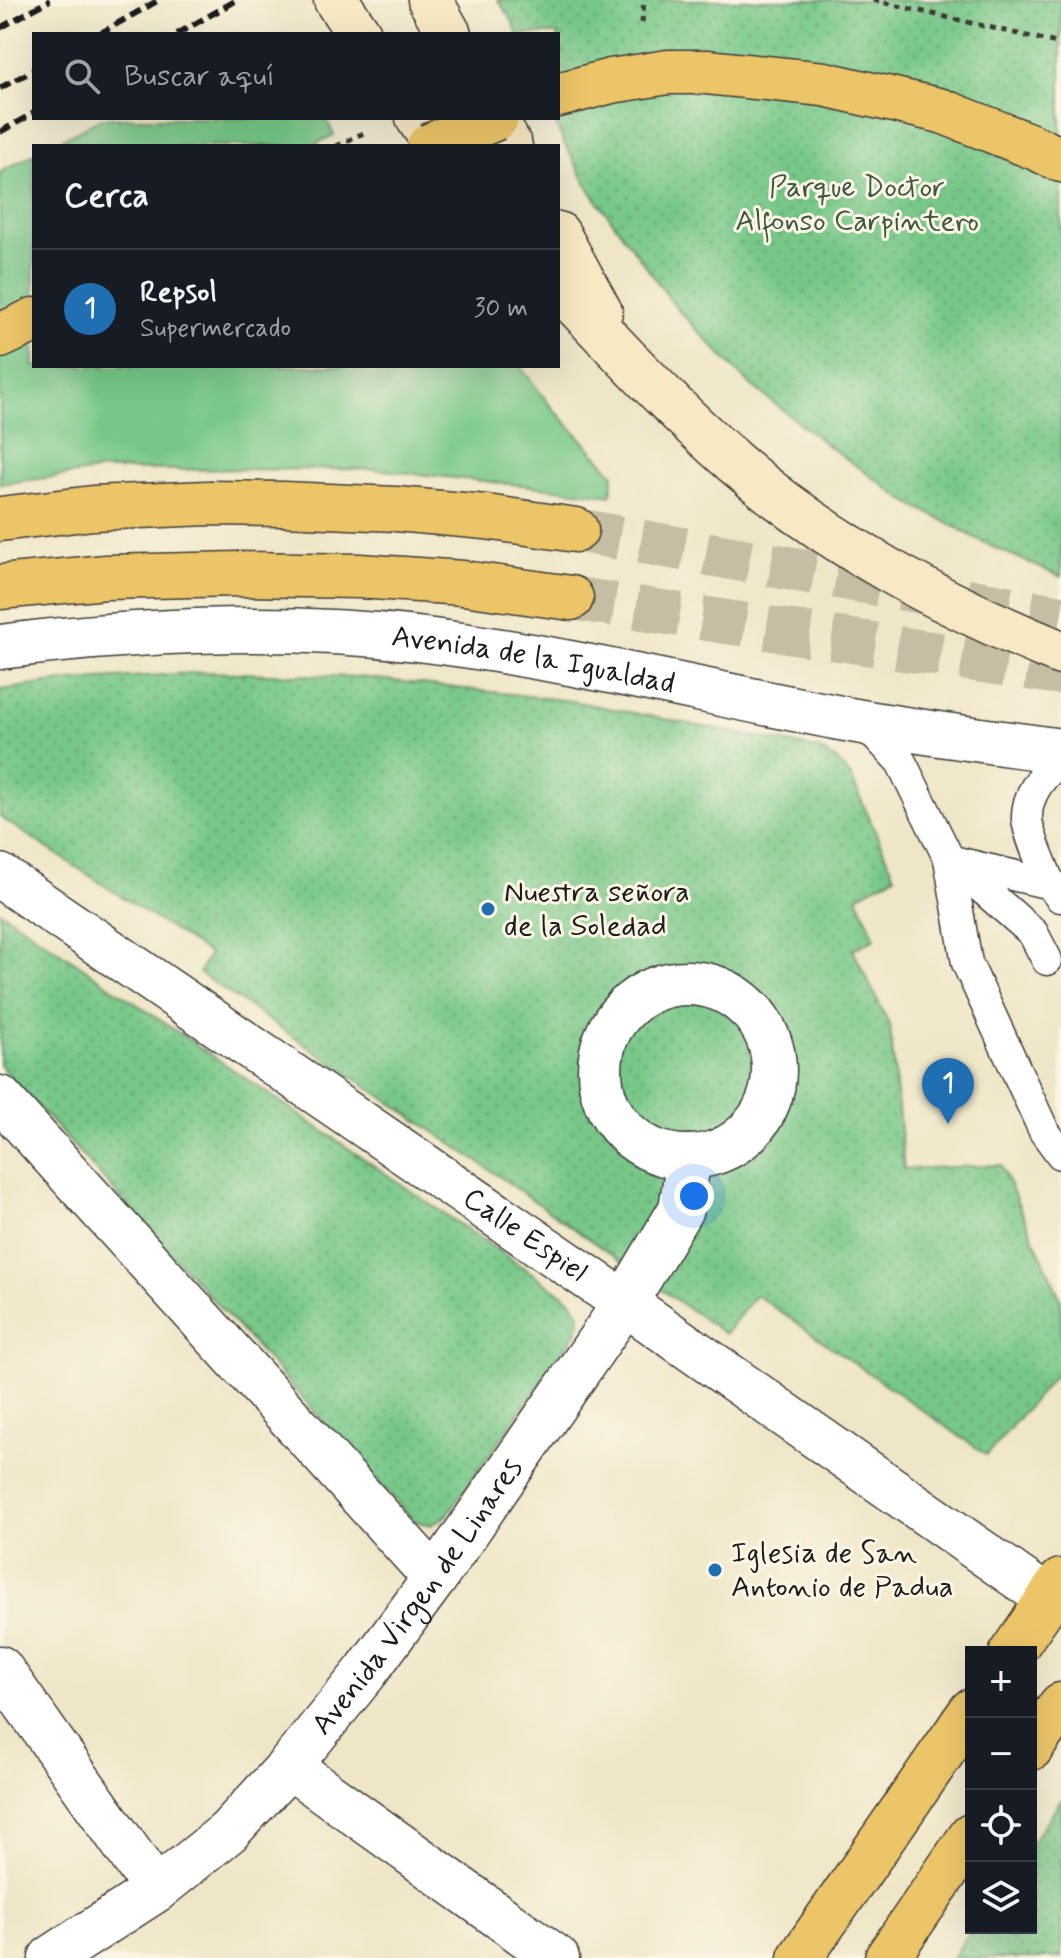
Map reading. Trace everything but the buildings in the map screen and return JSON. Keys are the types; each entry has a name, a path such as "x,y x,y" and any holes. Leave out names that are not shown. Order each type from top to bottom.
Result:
{"main road":[{"path":"336,0 358,32"},
{"path":"430,0 448,32"},
{"path":"575,90 668,72 707,72 824,84 942,111 1061,160"},
{"path":"419,120 436,144"},
{"path":"434,144 490,120"},
{"path":"496,120 509,144"},
{"path":"560,238 624,356"},
{"path":"560,288 681,414 737,465 795,510 849,548 903,579 966,612 1061,653"},
{"path":"0,336 32,321"},
{"path":"0,519 93,508 208,503 284,504 471,515 576,530"},
{"name":"Avenida de la Igualdad","path":"0,587 106,577 238,574 359,576 463,583 571,598"},
{"path":"1016,1646 1055,1590"},
{"path":"1037,1739 1061,1705"},
{"path":"800,1958 966,1718"},
{"path":"887,1958 965,1845"}],"street":[{"name":"Avenida de la Igualdad","path":"0,647 111,636 241,630 328,632 415,639 603,669 846,719 1061,751"},
{"name":"Calle Espiel","path":"0,876 625,1303 1055,1590"},
{"path":"0,1098 435,1578"},
{"name":"Avenida Virgen de Linares","path":"51,1958 156,1890 228,1832 289,1766 365,1673 435,1578 625,1303 681,1209 689,1157"},
{"path":"0,1668 156,1890"},
{"path":"289,1766 557,1958"}],"lane":[{"path":"846,719 875,734 901,762 949,859 967,963 1055,1139"},
{"path":"1057,890 1027,821 1029,801 1038,783 1061,762"},
{"path":"949,859 1057,890"},
{"path":"949,859 1033,933 1047,960"}],"path":[{"path":"643,32 644,0"},
{"path":"873,0 1061,44"}],"green space":[{"name":"Parque Doctor Alfonso Carpintero","path":"498,0 1061,0 1061,577 991,546 904,500 746,381 678,310 591,192 563,141 554,120 560,120 560,32 517,32"},
{"path":"98,120 327,120 334,135 315,144 53,144"},
{"path":"32,155 32,301 0,316 0,172"},
{"path":"32,339 32,368 522,368 550,405 614,474 611,495 373,469 105,470 0,484 0,354"},
{"path":"206,672 360,677 572,701 818,749 836,760 851,777 895,876 857,896 875,938 853,950 890,1026 904,1169 1001,1165 1061,1300 1061,1368 987,1455 756,1295 725,1334 467,1154 199,973 209,954 0,817 0,690 55,682"},
{"path":"0,911 568,1298 576,1307 580,1322 576,1333 446,1516 431,1525 414,1521 0,1065"},
{"path":"1061,1800 1061,1958 952,1958 969,1934 1037,1934 1037,1834"}],"tunnel":[{"path":"576,530 1061,617"},
{"path":"571,598 1061,673"}],"railway":[{"path":"0,28 50,0"},
{"path":"103,32 159,0"},
{"path":"181,32 237,0"},
{"path":"0,88 32,71"},
{"path":"0,132 32,114"}],"place":[{"name":"Nuestra señora de la Soledad","path":"488,909"},
{"name":"Repsol","path":"948,1124"},
{"name":"Iglesia de San Antonio de Padua","path":"715,1570"}]}
